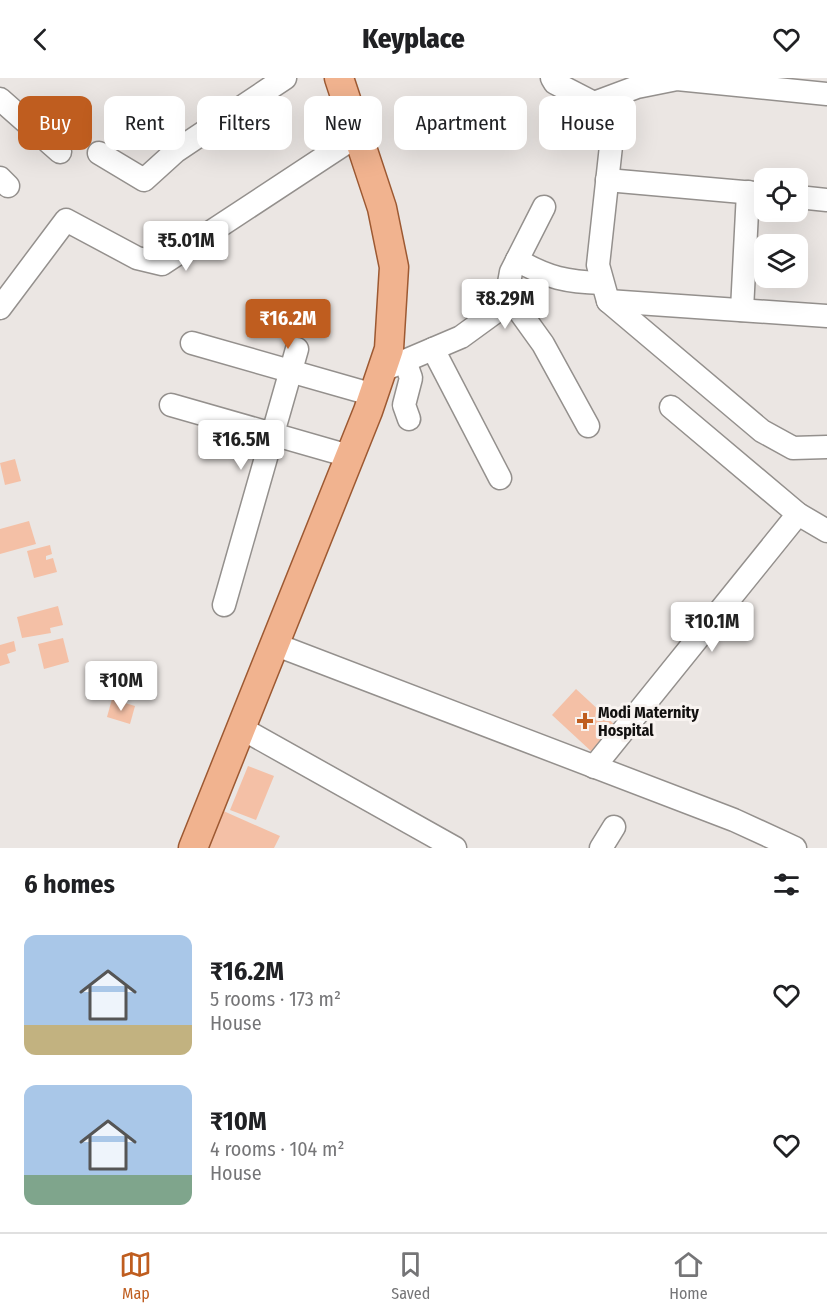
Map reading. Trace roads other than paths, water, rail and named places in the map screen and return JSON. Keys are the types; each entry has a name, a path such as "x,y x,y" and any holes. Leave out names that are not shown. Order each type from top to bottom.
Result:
{"main road":[{"path":"339,78 345,96"},
{"path":"193,848 349,456 387,376 394,267 382,208 363,150"}],"street":[{"path":"99,153 144,180 176,151 285,78"},
{"path":"552,78 555,83 579,96"},
{"path":"614,96 637,87 677,79 827,94"},
{"path":"0,99 60,152"},
{"path":"0,308 66,220 136,258 162,264 335,150"},
{"path":"611,150 597,265 605,292 762,431 793,448 827,447"},
{"path":"607,180 754,193"},
{"path":"808,198 827,200"},
{"path":"387,376 433,349 461,337 505,306 511,272 544,207"},
{"path":"742,310 754,210"},
{"path":"517,260 542,275 605,292 742,310 827,316"},
{"path":"507,294 543,344 588,426"},
{"path":"192,343 290,371 411,378 404,405 409,419"},
{"path":"224,605 297,349"},
{"path":"433,349 500,478"},
{"path":"171,405 349,456"},
{"path":"671,407 798,514 827,531"},
{"path":"594,767 798,514"},
{"path":"274,644 734,820 795,848"},
{"path":"241,728 455,848"},
{"path":"601,848 614,827"}],"place":[{"name":"Modi Maternity Hospital","path":"585,721"}]}
